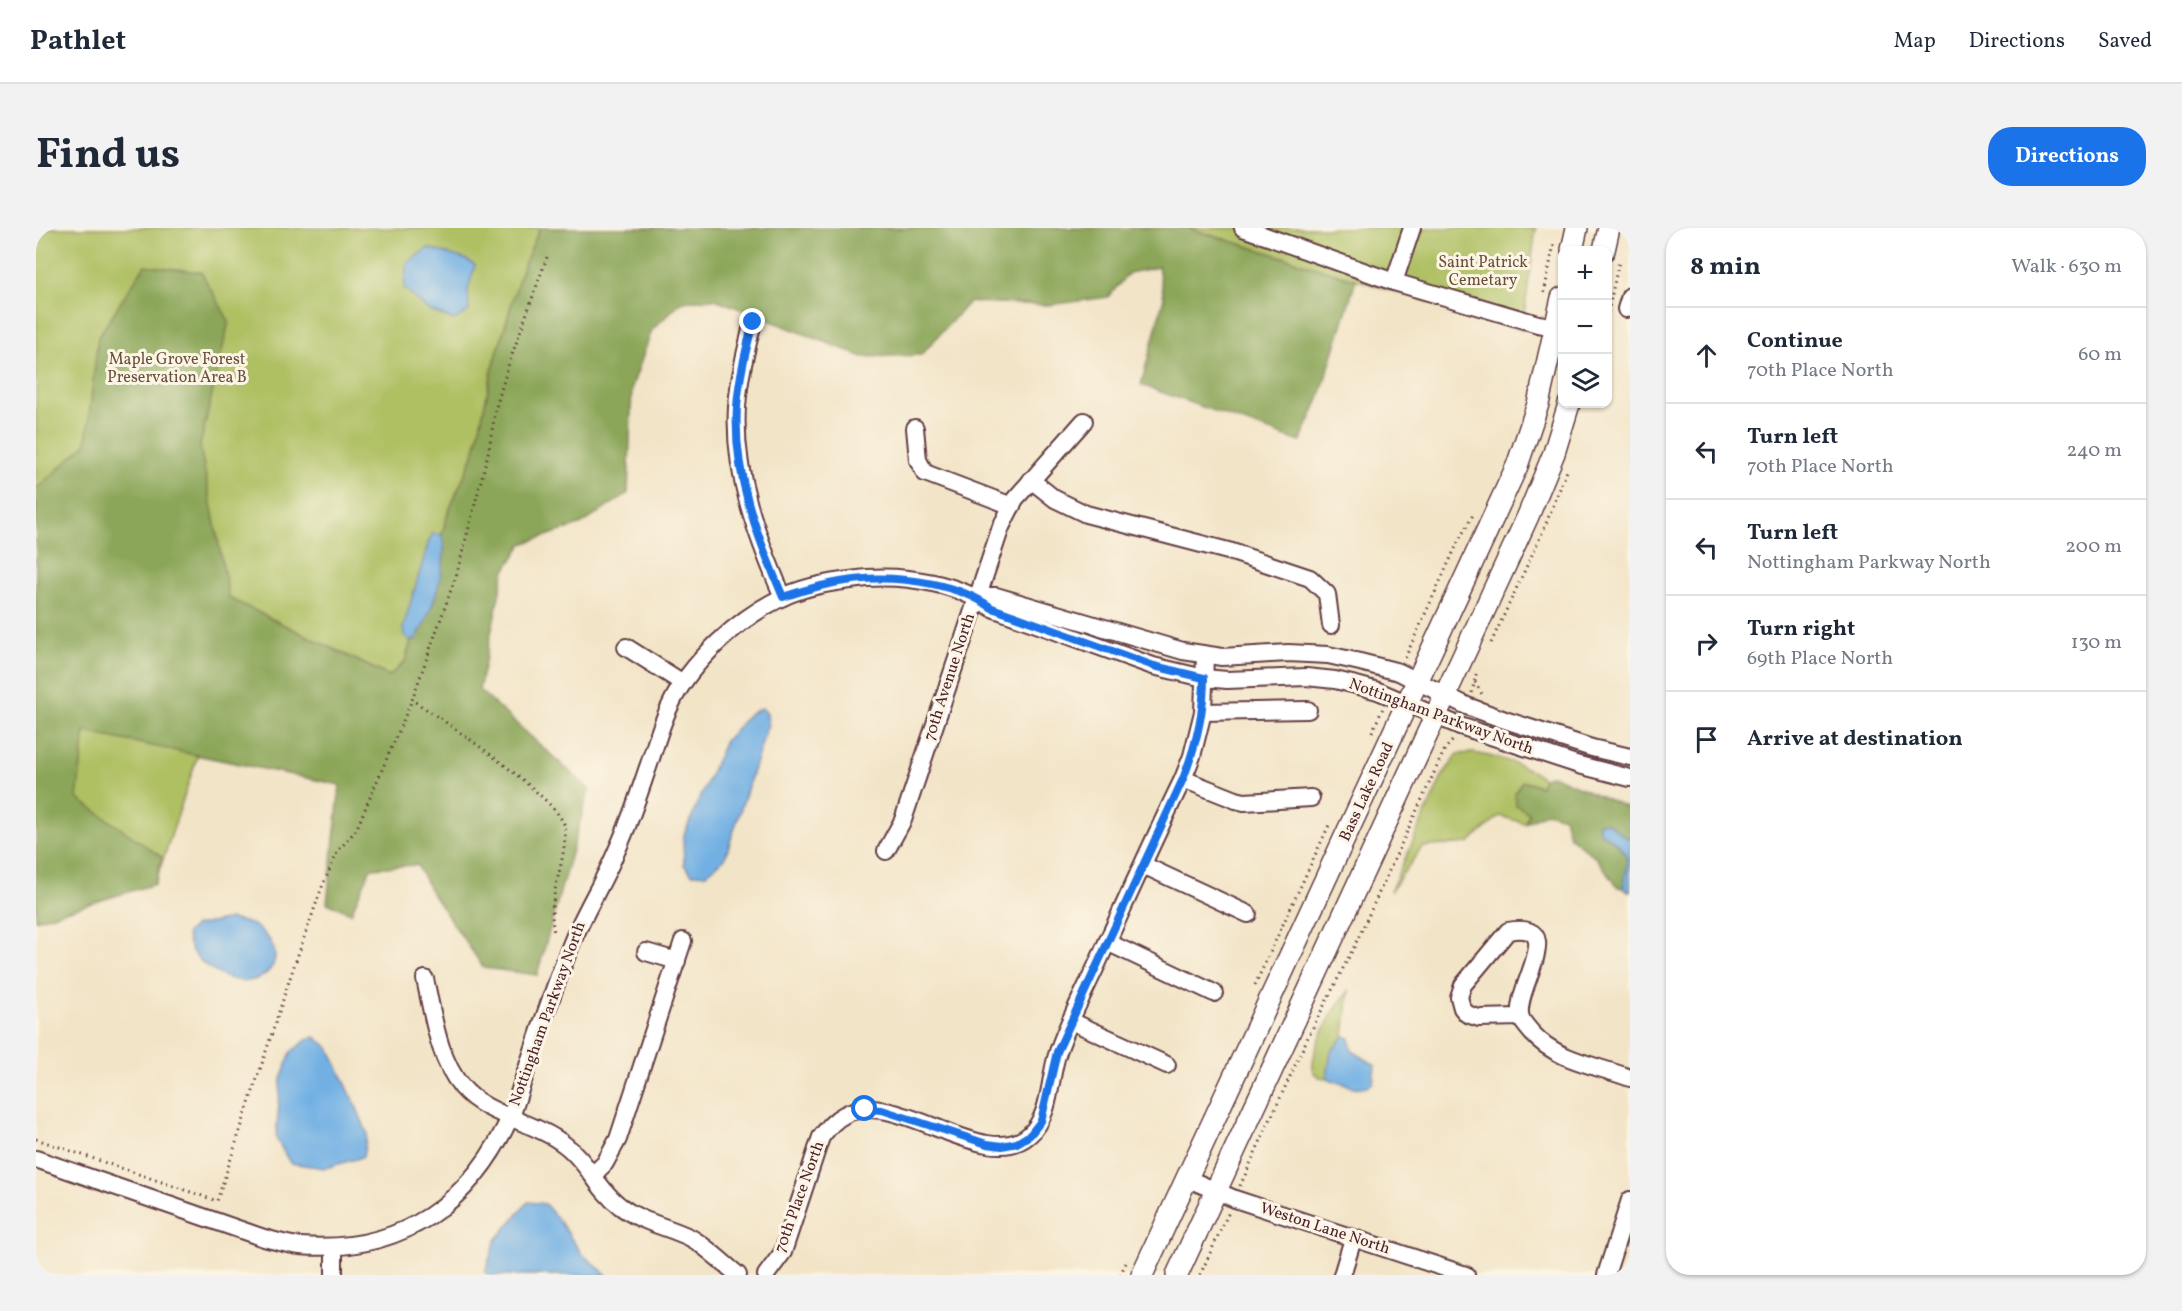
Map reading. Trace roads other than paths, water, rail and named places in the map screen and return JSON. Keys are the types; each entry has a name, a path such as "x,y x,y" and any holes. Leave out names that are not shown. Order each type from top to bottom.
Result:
{"main road":[{"path":"1573,246 1577,228"},
{"path":"1609,228 1611,246"},
{"name":"Bass Lake Road","path":"1142,1275 1516,466 1538,404 1557,327 1553,296"},
{"name":"Bass Lake Road","path":"1177,1275 1537,495 1554,453 1568,408"}],"street":[{"path":"1243,228 1394,282 1538,324 1557,327"},
{"path":"1394,282 1412,228"},
{"path":"753,322 740,379 737,408 738,447 744,488 755,530 783,597"},
{"name":"70th Avenue North","path":"886,851 903,820 976,596 1001,527 1011,506 1031,480 1084,421"},
{"path":"915,428 918,460 925,473 1011,506"},
{"path":"1031,480 1055,499 1086,514 1232,552 1310,578 1327,594 1330,625"},
{"name":"Nottingham Parkway North","path":"36,1159 264,1238 298,1246 334,1247 367,1243 400,1233 428,1218 453,1198 475,1175 494,1149 511,1116 573,940 633,814 658,734 683,683 702,659 739,624 783,597 821,585 881,577 927,583 976,596 996,596 1205,656 1288,653 1328,655 1383,668 1418,681 1467,706 1505,720 1592,748 1630,757"},
{"name":"Nottingham Parkway North","path":"976,596 992,608 1154,666 1204,678 1227,680 1306,677 1335,680 1378,691 1436,717 1579,765 1630,778"},
{"path":"626,646 683,683"},
{"name":"70th Place North","path":"766,1275 783,1252 821,1137 831,1124 845,1114 865,1109 882,1110 987,1144 1002,1146 1017,1143 1030,1135 1041,1121 1057,1052 1192,756 1203,712 1205,656"},
{"path":"1203,712 1308,710"},
{"path":"1183,779 1244,802 1311,798"},
{"path":"1143,865 1248,914"},
{"path":"1520,1017 1479,1018 1467,1014 1462,1008 1459,997 1463,985 1508,931 1519,929 1531,932 1537,939 1539,947 1524,986 1520,1017 1541,1043 1555,1053 1630,1078"},
{"path":"593,1175 605,1163 618,1139 683,941"},
{"path":"1107,942 1214,993"},
{"path":"646,952 677,961"},
{"path":"425,979 440,1041 450,1068 462,1087 478,1101 565,1144 617,1204 631,1214 692,1239 738,1275"},
{"path":"1071,1022 1167,1065"},
{"name":"Weston Lane North","path":"1186,1178 1216,1192 1466,1275"},
{"path":"1606,1275 1630,1200"},
{"path":"1342,1275 1353,1239"},
{"path":"334,1247 334,1275"}],"water":[{"path":"428,248 465,259 475,265 468,289 469,311 454,320 428,310 404,288 407,263"},
{"path":"433,533 443,536 441,575 433,604 421,630 415,640 409,640 404,635 403,628"},
{"path":"762,708 767,714 768,724 725,858 706,874 692,874 684,865 683,837 725,741 749,714"},
{"path":"1606,822 1630,839 1630,892 1623,888 1627,867 1625,854 1617,844 1600,832 1598,823"},
{"path":"230,919 256,927 269,939 275,952 273,963 267,973 256,979 242,981 225,977 204,964 190,948 187,933 195,926"},
{"path":"1344,1036 1350,1038 1351,1050 1375,1065 1373,1083 1356,1087 1327,1078 1331,1052"},
{"path":"315,1037 329,1048 367,1133 363,1157 325,1168 290,1163 276,1138 281,1079 291,1052 308,1039"},
{"path":"528,1202 545,1204 581,1253 607,1275 488,1275 485,1272 496,1240"}],"park label":[{"name":"Saint Patrick Cemetary","path":"1483,272"},
{"name":"Maple Grove Forest Preservation Area B","path":"177,369"}]}
